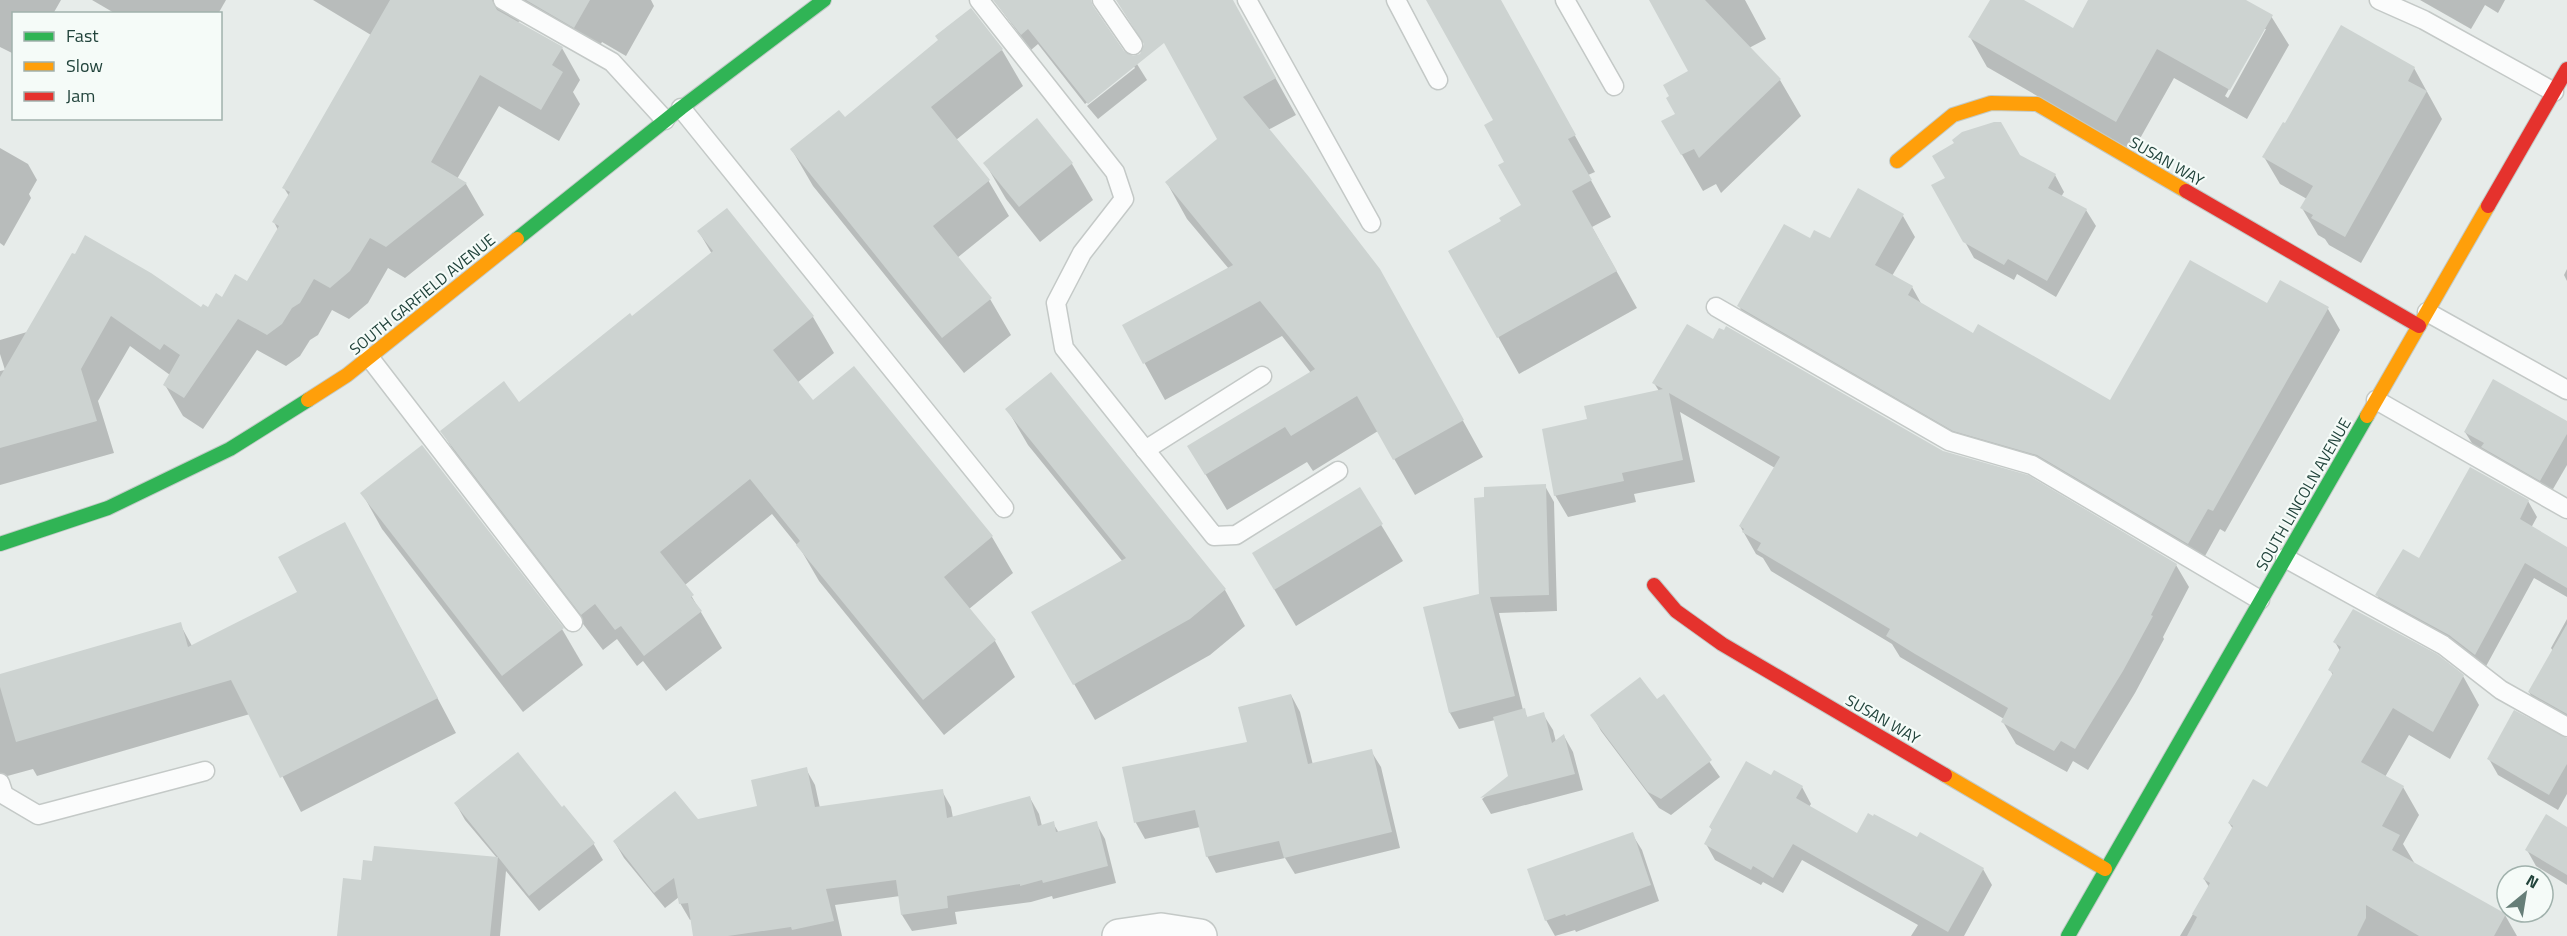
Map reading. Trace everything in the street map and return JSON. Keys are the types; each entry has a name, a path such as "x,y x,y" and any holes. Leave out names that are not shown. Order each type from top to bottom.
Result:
{"street":[{"name":"SOUTH GARFIELD AVENUE","path":"0,544 108,508 230,449 347,375 665,120 824,0"},
{"name":"SOUTH LINCOLN AVENUE","path":"2068,936 2567,69"},
{"name":"SUSAN WAY","path":"1897,161 1953,115 1991,103 2037,104 2423,319"},
{"name":"SUSAN WAY","path":"1654,585 1676,611 1722,644 2105,869"},
{"path":"1119,936 1161,930 1200,936"}],"lane":[{"path":"503,0 612,62 665,120"},
{"path":"980,0 1115,172 1124,199 1082,253 1056,303 1064,348 1214,536 1236,535 1338,471"},
{"path":"1102,0 1133,45"},
{"path":"1247,0 1371,223"},
{"path":"1396,0 1438,80"},
{"path":"1565,0 1614,86"},
{"path":"2379,0 2424,20 2554,92"},
{"path":"681,108 1004,508"},
{"path":"1716,307 1948,441 2032,465 2260,600"},
{"path":"2423,319 2567,390"},
{"path":"369,357 573,622"},
{"path":"1145,450 1262,376"},
{"path":"2376,400 2567,508"},
{"path":"2285,558 2443,645 2501,690 2567,727"},
{"path":"0,783 3,795 38,816 205,771"}],"building":[{"path":"390,0 492,0 497,10 563,47 552,65 563,72 541,110 480,75 431,162 467,183 386,247 370,238 350,271 330,288 314,279 300,303 292,308 282,324 267,335 238,319 184,398 163,385 180,355 164,344 160,350 111,316 81,369 97,421 0,448 0,377 72,253 75,254 85,235 151,273 201,307 203,304 208,307 216,293 222,297 235,274 247,281 279,226 272,222 290,192 282,188"},
{"path":"526,0 590,0 574,28"},
{"path":"993,0 1091,0 1124,51 1133,56 1140,54 1144,44 1116,0 1233,0 1276,78 1243,97 1380,269 1464,420 1393,460 1357,396 1291,436 1285,427 1205,475 1187,446 1315,369 1260,301 1143,364 1122,325 1233,265 1165,182 1217,139 1164,43 1088,104 1028,29 1021,35"},
{"path":"1426,0 1501,0 1576,135 1568,139 1592,180 1572,191 1617,271 1497,338 1448,251 1501,221 1499,218 1521,205 1498,165 1504,162 1484,125 1493,120"},
{"path":"1649,0 1705,0 1781,79 1699,158 1694,149 1681,155 1661,121 1675,114 1666,98 1669,96 1663,85 1688,71"},
{"path":"1990,0 2024,0 2073,28 2088,0 2246,0 2273,15 2230,90 2157,49 2116,122 1968,37"},
{"path":"971,8 1003,49 931,107 990,180 933,226 992,298 942,338 790,149 839,110 845,117 938,40 935,36"},
{"path":"2341,25 2415,67 2408,81 2427,91 2345,237 2311,218 2313,215 2300,208 2313,186 2262,157 2283,122 2285,123"},
{"path":"1037,118 1073,163 1019,207 983,163"},
{"path":"2001,122 2020,155 2056,174 2048,188 2087,209 2047,281 2008,259 2004,265 1963,242 1931,185 1945,178 1932,156 1954,143 1952,140 1962,132"},
{"path":"1858,188 1904,214 1875,265 1913,286 1908,295 1973,333 1978,324 2110,400 2190,260 2267,303 2280,280 2329,307 2213,511 2208,509 2188,544 2037,455 1953,431 1737,306 1784,224 1810,238 1814,230 1830,238"},
{"path":"727,208 814,316 773,350 813,400 854,366 993,536 944,577 996,640 923,700 796,545 800,541 750,479 660,552 694,595 691,597 702,611 644,656 621,626 615,630 595,604 581,615 440,431 504,381 519,402 630,313 632,316 713,251 697,231"},
{"path":"1687,324 1713,339 1719,328 1724,330 1726,326 1943,451 2028,475 2177,564 2151,615 2153,616 2123,671 2075,749 2061,741 2054,751 2001,722 2008,708 1886,636 1890,629 1757,550 1761,543 1742,532 1744,529 1739,526 1780,457 1669,393 1683,460 1622,473 1624,481 1554,496 1542,429 1587,419 1584,406 1663,389 1652,383"},
{"path":"1051,372 1226,589 1190,619 1073,685 1031,612 1126,558 1005,409"},
{"path":"2493,379 2567,421 2567,434 2540,481 2481,447 2484,443 2464,432"},
{"path":"422,445 564,628 502,676 360,493"},
{"path":"2470,467 2529,500 2520,519 2567,547 2567,588 2525,563 2475,655 2449,635 2375,595 2403,549 2419,558"},
{"path":"1546,484 1549,595 1490,597 1515,696 1449,713 1423,607 1479,594 1474,498 1484,497 1484,487"},
{"path":"1360,487 1383,524 1274,590 1252,553"},
{"path":"345,522 438,698 280,778 231,680 16,742 0,687 0,674 181,622 188,647 297,592 278,557"},
{"path":"2353,609 2437,654 2464,675 2433,732 2393,708 2361,762 2404,786 2382,826 2400,835 2392,850 2495,908 2495,924 2501,924 2494,936 2419,936 2366,905 2366,918 2357,936 2187,936 2197,917 2192,914 2210,883 2203,879 2233,826 2228,823 2253,779 2267,787 2333,673 2328,670 2341,647 2333,642"},
{"path":"2567,624 2567,714 2528,692"},
{"path":"1640,677 1657,699 1664,694 1712,760 1661,799 1648,792 1590,715"},
{"path":"1291,694 1308,764 1372,749 1392,832 1284,858 1279,841 1206,857 1195,810 1134,823 1122,767 1247,742 1238,707"},
{"path":"1525,708 1527,717 1544,712 1552,743 1564,734 1575,774 1480,798 1508,776 1493,717"},
{"path":"2514,710 2567,738 2567,764 2549,795 2487,759"},
{"path":"518,752 562,807 564,805 595,843 529,896 454,803"},
{"path":"1746,761 1771,775 1774,770 1803,786 1796,798 1857,833 1868,813 1873,816 1874,814 1917,837 1920,832 1984,868 1948,932 1793,844 1773,878 1753,866 1751,870 1704,844 1712,829 1709,827"},
{"path":"807,767 815,807 943,789 947,818 1030,796 1038,826 1054,821 1056,832 1097,821 1108,866 1043,883 1042,880 1020,886 1020,884 947,896 948,908 901,915 896,880 826,889 834,921 792,930 791,927 728,936 693,936 688,903 679,904 674,878 654,893 613,841 675,791 698,819 757,806 751,780"},
{"path":"2546,814 2567,827 2567,875 2555,868 2555,864 2549,864 2525,850"},
{"path":"1633,832 1651,885 1566,916 1565,914 1545,921 1527,869"},
{"path":"374,846 498,857 490,936 337,936 343,878 361,880 363,860 372,861"}],"traffic: fast":[{"path":"517,239 681,108 824,0"},
{"path":"0,544 108,508 230,449 308,400"},
{"path":"2068,936 2367,416"}],"traffic: slow":[{"path":"1897,161 1953,115 1991,103 2037,104 2186,191"},
{"path":"2367,416 2488,206"},
{"path":"308,400 347,375 517,239"},
{"path":"1945,775 2105,869"}],"traffic: jam":[{"path":"2488,206 2567,69"},
{"path":"2186,191 2419,326"},
{"path":"1654,585 1676,611 1722,644 1945,775"}]}
